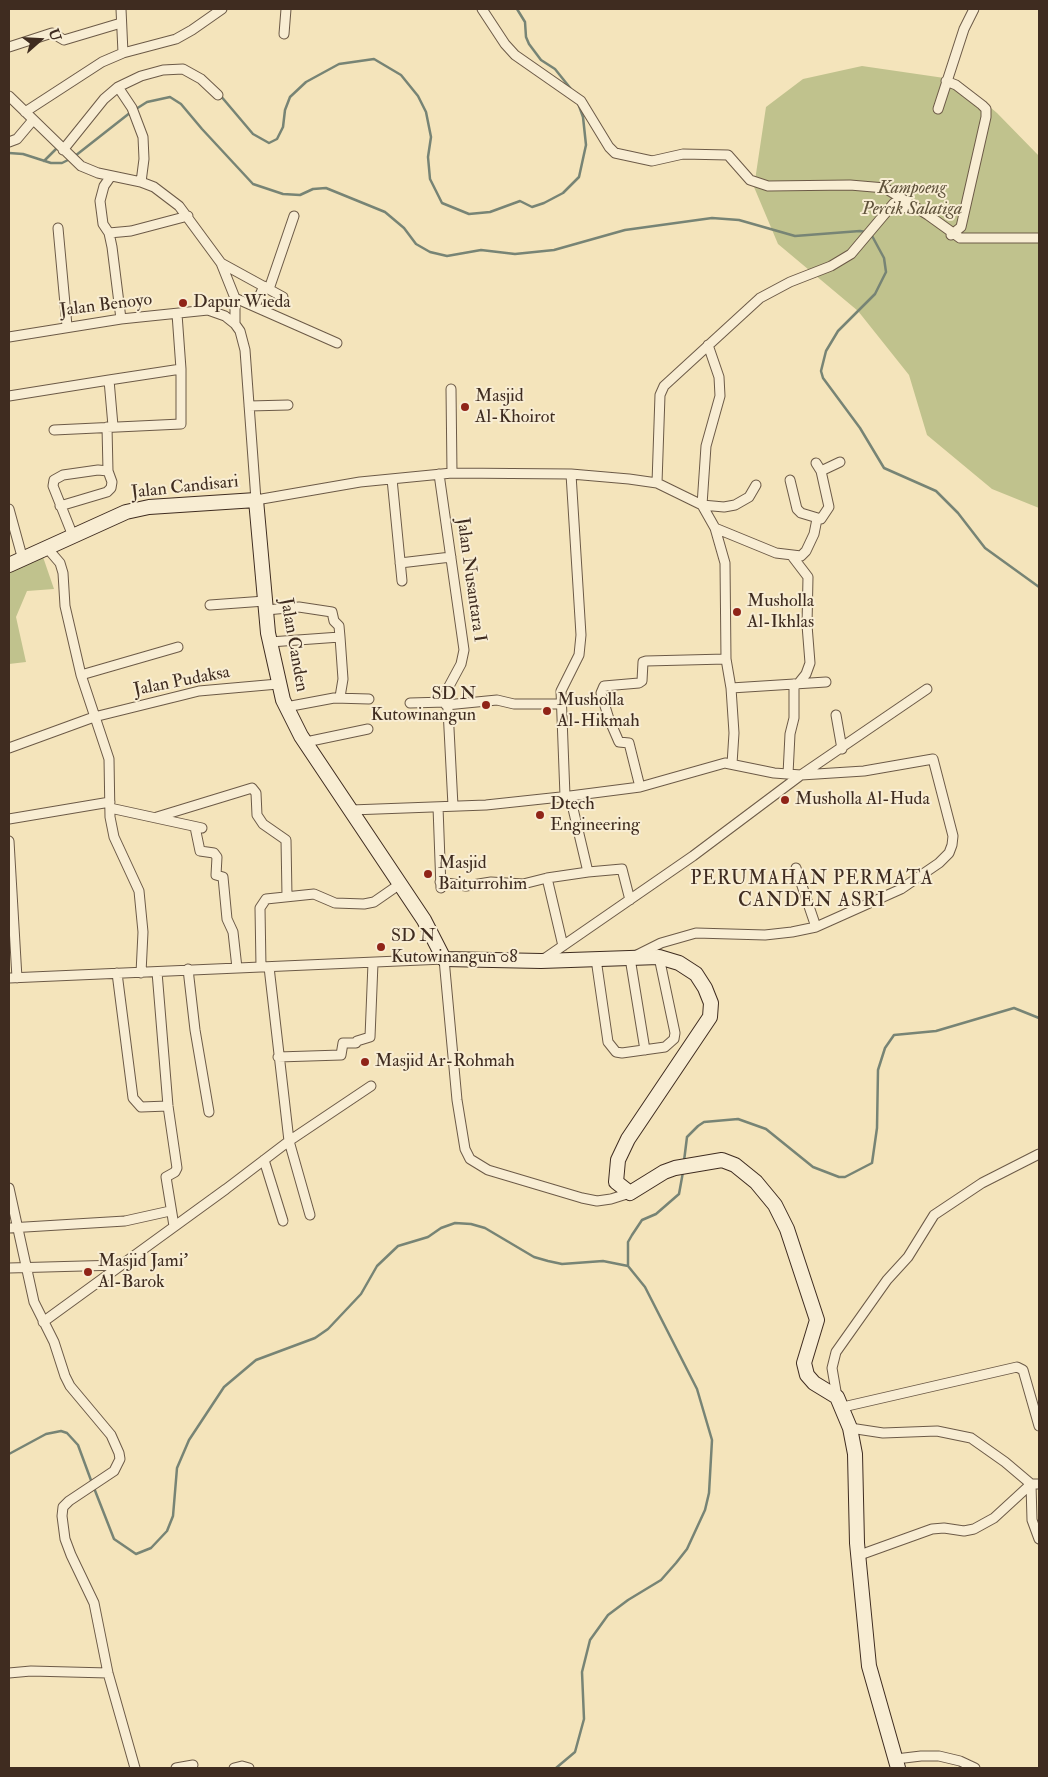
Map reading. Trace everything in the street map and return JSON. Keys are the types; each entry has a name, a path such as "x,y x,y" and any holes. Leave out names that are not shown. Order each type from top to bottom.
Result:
{"street":[{"path":"121,9 123,53"},
{"path":"25,112 93,67 123,53 176,39 222,9"},
{"path":"284,34 286,9"},
{"path":"482,9 505,44 515,55 578,98 609,147 622,156 652,161 683,154 728,155 750,180 768,186 850,185 884,188 928,215 960,238 1039,238"},
{"path":"938,109 946,81 974,9"},
{"path":"9,47 52,33 64,40 121,24"},
{"path":"61,148 96,107 118,87 141,76 163,70 183,69 202,79 218,95"},
{"path":"657,483 660,395 664,386 760,298 790,282 831,266 851,254 894,202 904,206 947,235 954,235 961,227 971,191 986,109 963,90 946,81"},
{"path":"118,87 132,108 143,138 144,159 141,182"},
{"path":"9,96 81,166 89,171 141,182 166,195 188,216 221,263 235,298 235,324"},
{"path":"9,142 17,139 33,120"},
{"path":"111,176 100,193 100,201 102,224 108,233 121,319"},
{"path":"108,233 132,230 188,216"},
{"path":"255,306 266,288 294,216"},
{"path":"58,228 67,326"},
{"path":"221,263 283,297"},
{"path":"235,298 337,343"},
{"name":"Jalan Benoyo","path":"9,337 67,326 208,310 225,316 235,324"},
{"path":"54,430 182,424 177,314"},
{"name":"Jalan Canden","path":"235,324 243,339 245,350 265,606 278,684 286,708 306,742 424,920 444,958"},
{"path":"708,345 719,377 720,396 706,446 702,505 715,528 725,563 726,659 731,688 734,733 732,764"},
{"path":"9,396 181,369"},
{"path":"60,506 108,492 111,488 112,482 108,471 110,426 109,380"},
{"path":"451,389 452,473"},
{"path":"250,406 288,405"},
{"path":"821,471 840,462"},
{"path":"790,480 797,509 801,513 817,519 824,516 829,507 821,471 816,463"},
{"path":"73,536 53,486 57,477 98,470 108,471"},
{"path":"256,500 392,479 439,474 571,474 657,483 702,505 724,507 735,505 749,497 756,484"},
{"name":"Jalan Nusantara I","path":"439,474 464,658 450,681 446,703 453,806"},
{"path":"571,474 580,649 576,662 562,684 560,704 568,796 588,872"},
{"path":"392,479 402,581"},
{"name":"Jalan Candisari","path":"9,565 48,549 126,512 149,508 256,500"},
{"path":"9,509 23,560"},
{"path":"715,528 776,553 800,556 806,551 814,534 817,519"},
{"path":"48,549 60,563 63,573 65,606 81,675 109,758 110,805 114,837 139,891 143,932 142,973"},
{"path":"788,774 790,734 794,718 796,684 806,674 810,663 807,625 808,577 792,556"},
{"path":"400,563 451,557"},
{"path":"210,605 296,607 332,612 334,621 339,626 340,636 343,679 340,697"},
{"path":"270,642 340,636"},
{"path":"81,675 178,648"},
{"path":"640,787 629,743 619,742 609,719 601,693 604,686 642,682 643,662 646,661 726,659"},
{"path":"731,688 826,682"},
{"name":"Jalan Pudaksa","path":"9,748 94,717 199,691 278,684"},
{"path":"540,961 764,805 801,775 842,749 927,689"},
{"path":"286,708 340,697 369,699"},
{"path":"410,703 497,700 514,704 560,704"},
{"path":"836,715 842,749"},
{"path":"306,742 368,729"},
{"path":"351,810 438,807 568,796 640,787 711,766 732,764 801,775 864,771 933,759 953,836 949,852 939,863 901,889 816,927 764,935 696,933 661,943 631,958"},
{"path":"157,817 252,788 256,792 257,815 263,824 286,840 287,896"},
{"path":"9,819 110,805 199,827 200,851 214,853 216,857 216,875 223,877 226,920 233,932 237,968"},
{"path":"438,807 441,885 466,886 491,882 523,884 546,878 622,869 630,900"},
{"path":"9,841 13,978 142,973 188,969 373,963 444,958 540,961 659,957 680,963 696,974 705,988 711,1003 710,1017 637,1125 618,1160 616,1182 630,1193"},
{"path":"796,868 816,927"},
{"path":"546,878 563,946"},
{"path":"310,1215 289,1141 265,967 261,906 268,899 314,894 335,903 364,904 374,902 400,884"},
{"path":"596,959 608,1042 616,1052 622,1053 666,1047 671,1044 675,1033 659,957"},
{"path":"444,958 457,1100 465,1148 470,1159 488,1170 597,1201 611,1200 630,1193 664,1172 706,1161 722,1160 735,1165 756,1182 774,1205 787,1229 817,1320 804,1363 807,1375 814,1384 840,1402 1017,1367 1023,1370 1039,1426"},
{"path":"631,958 645,1050"},
{"path":"278,1057 341,1055 343,1043 356,1043 370,1037 373,963"},
{"path":"188,969 195,1030 210,1112"},
{"path":"157,972 168,1106 178,1168 166,1177 170,1211 174,1226"},
{"path":"117,974 133,1098 140,1107 168,1106"},
{"path":"43,1322 289,1141 371,1086"},
{"path":"975,1768 960,1761 939,1756 921,1756 897,1764 869,1666 857,1556 855,1454 850,1428 840,1402 832,1368 836,1352 887,1280 908,1257 934,1215 982,1183 1039,1154"},
{"path":"264,1160 283,1221"},
{"path":"9,1188 13,1228 27,1268 34,1302 54,1342 64,1376 118,1446 120,1458 114,1471 63,1507 62,1526 71,1556 94,1602 108,1674 135,1768"},
{"path":"13,1228 125,1221 170,1211"},
{"path":"9,1268 120,1265"},
{"path":"850,1428 883,1434 937,1431 971,1438 1035,1484"},
{"path":"1035,1484 1032,1520 1039,1539"},
{"path":"857,1556 932,1529 944,1528 964,1532 974,1529 994,1518 1035,1484"},
{"path":"9,1673 56,1671 108,1674"},
{"path":"176,1768 193,1765"},
{"path":"234,1768 249,1768"}],"green space":[{"name":"Kampoeng Percik Salatiga","path":"862,66 958,80 997,113 1039,156 1039,508 992,489 927,435 909,375 858,311 778,244 754,187 766,107 803,79"},
{"path":"43,557 54,589 27,591 16,617 26,662 9,664 9,569"}],"waterway":[{"path":"517,9 525,22 526,37 529,44 541,60 555,69 571,89"},
{"path":"220,95 253,134 269,143 277,139 283,127 285,110 290,97 306,82 339,64 374,59 401,75 418,96 426,112 431,137 428,157 430,179 442,203 469,214 490,212 520,201 532,207 544,203 563,193 579,177 586,145 583,117 578,103"},
{"path":"168,66 179,66"},
{"path":"136,109 147,102 170,97 181,104 253,184 283,194 300,195 313,189 326,188 385,212 404,228 416,244 430,252 447,256 481,250 515,254 554,250 625,230 712,218 739,220 795,236 866,232"},
{"path":"75,156 131,112"},
{"path":"44,161 58,147"},
{"path":"9,153 23,154 51,163 62,163 70,159"},
{"path":"871,234 884,258 886,272 875,294 838,331 826,351 821,371 823,378 860,428 884,468 936,491 958,513 985,548 1039,587"},
{"path":"684,1161 687,1137 698,1126 704,1122 738,1119 766,1129 813,1167 839,1177 845,1177 872,1163 877,1128 878,1070 885,1048 894,1035 936,1031 1014,1008 1039,1018"},
{"path":"628,1266 628,1242 632,1235 642,1220 656,1214 679,1194 683,1172"},
{"path":"94,1488 114,1539 136,1554 151,1548 167,1531 173,1516 177,1468 189,1440 224,1387 256,1360 315,1338 328,1329 361,1294 377,1266 398,1246 428,1237 441,1228 455,1223 471,1224 485,1228 534,1257 562,1264 603,1261 628,1266 645,1287 697,1389 712,1440 709,1493 705,1510 687,1549 676,1563 661,1580 608,1615 590,1640 582,1672 584,1719 575,1752 556,1768"},
{"path":"9,1454 46,1434 61,1431 67,1433 78,1445 92,1483"}],"place":[{"name":"Dapur Wieda","path":"183,303"},
{"name":"Masjid Al-Khoirot","path":"465,407"},
{"name":"Musholla Al-Ikhlas","path":"737,612"},
{"name":"SD N Kutowinangun","path":"486,705"},
{"name":"Musholla Al-Hikmah","path":"547,711"},
{"name":"Musholla Al-Huda","path":"785,800"},
{"name":"Dtech Engineering","path":"540,815"},
{"name":"Masjid Baiturrohim","path":"428,874"},
{"name":"SD N Kutowinangun 08","path":"381,947"},
{"name":"Masjid Ar-Rohmah","path":"365,1062"},
{"name":"Masjid Jami' Al-Barok","path":"88,1272"}],"district":[{"name":"PERUMAHAN PERMATA CANDEN ASRI","path":"812,891"}]}
